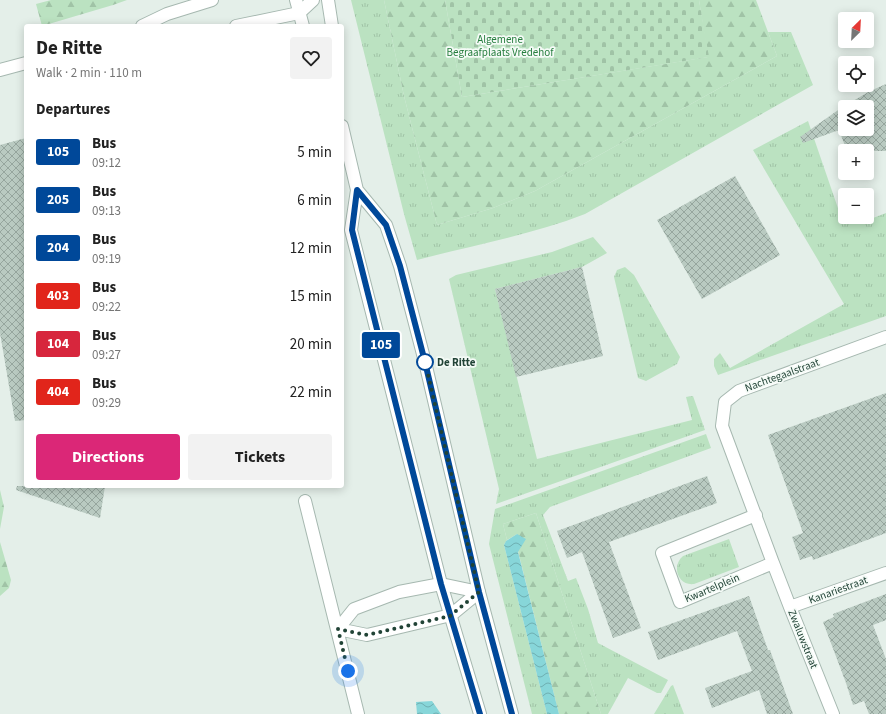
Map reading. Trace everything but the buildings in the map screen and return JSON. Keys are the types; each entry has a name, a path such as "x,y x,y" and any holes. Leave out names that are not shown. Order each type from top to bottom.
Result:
{"street":[{"path":"146,24 167,14 212,0"},
{"path":"296,0 302,24"},
{"path":"246,24 299,13 313,0"},
{"path":"328,0 332,24"},
{"path":"0,70 24,64"},
{"path":"344,135 357,190 352,230 441,584 480,714"},
{"path":"357,190 386,225 400,266 425,362 479,592 512,714"},
{"name":"Nachtegaalstraat","path":"756,515 722,426 725,402 739,391 886,337"},
{"path":"305,501 338,629 357,714"},
{"path":"756,515 773,563"},
{"name":"Kwartelplein","path":"756,515 662,553 680,602 773,563"},
{"name":"Zwaluwstraat","path":"773,563 833,714"},
{"name":"Kanariestraat","path":"790,607 886,573"},
{"path":"338,629 354,609 399,592 441,584 479,592"},
{"path":"338,629 367,635 450,616 479,592"}],"green space":[{"path":"51,0 127,0 49,24 41,24 36,4"},
{"path":"351,0 384,0 404,96 437,225 493,208 535,191 777,56 768,32 791,32 813,85 585,214 523,234 417,260 404,214"},
{"path":"384,0 445,0 462,97 708,57 699,0 756,0 777,56 535,191 493,208 437,225 404,96"},
{"name":"Algemene Begraafplaats Vredehof","path":"445,0 699,0 709,57 462,97"},
{"path":"808,121 838,208 838,224 874,224 874,218 886,213 886,316 718,375 714,366 714,359 720,353 730,368 844,304 753,150"},
{"path":"593,237 607,253 582,267 495,289 537,459 692,420 686,397 693,396 705,430 496,504 499,489 449,279 456,275 552,252"},
{"path":"625,267 634,275 680,357 677,364 646,381 638,378 614,277 617,270"},
{"path":"706,434 711,448 550,507 543,515 568,581 576,578 588,609 598,643 668,680 661,693 657,693 628,678 608,714 601,714 536,513 503,524 507,540 504,545 547,714 532,714 489,544 495,509"},
{"path":"0,490 4,507 0,529"},
{"path":"536,513 601,714 559,714 518,551 517,534 507,540 503,524"},
{"path":"729,539 739,567 694,584 688,584 680,579 677,565 683,556"},
{"path":"0,542 11,580 9,588 0,596"},
{"path":"673,685 684,714 654,714 671,686"}],"water":[{"path":"517,534 526,539 518,552 559,714 547,714 504,545 506,541"},
{"path":"432,701 441,714 417,714 416,702"}],"bus line":[{"name":"105","path":"480,714 441,584 352,230 357,190 386,225 400,266 425,362 479,592 512,714"}],"place":[{"name":"De Ritte","path":"425,362"}],"route":[{"path":"348,671 338,629 367,635 450,616 479,592 425,362"}]}
